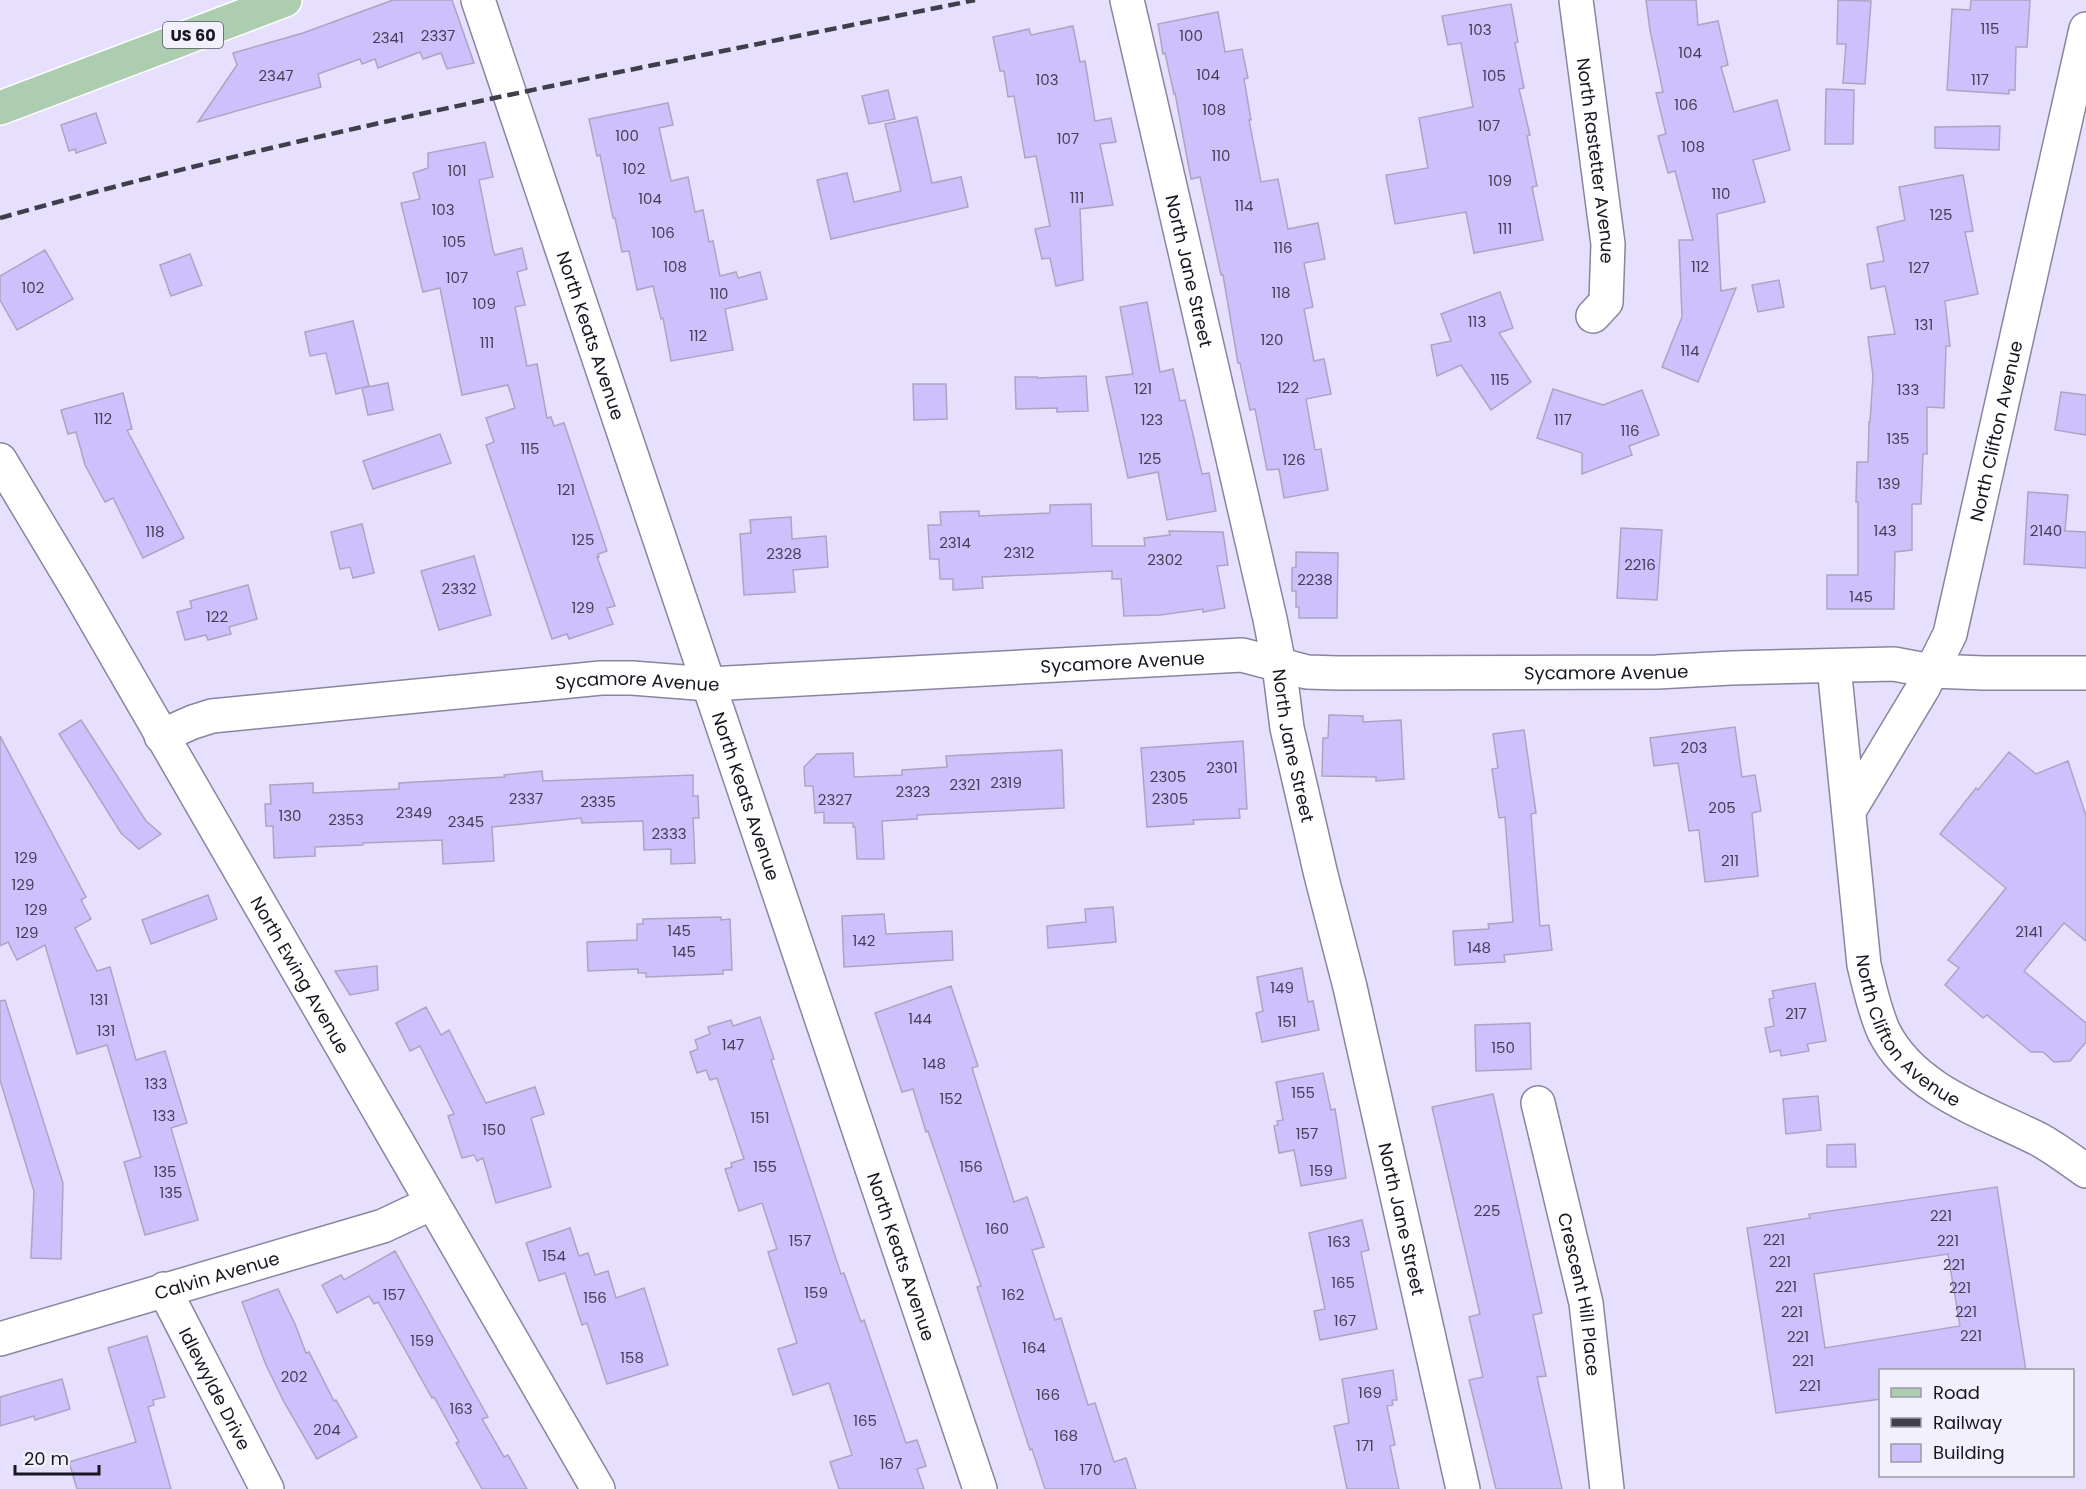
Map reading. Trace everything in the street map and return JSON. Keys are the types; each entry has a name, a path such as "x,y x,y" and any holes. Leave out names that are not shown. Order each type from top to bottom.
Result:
{"main road":[{"name":"US 60","path":"0,108 285,0"}],"street":[{"name":"North Keats Avenue","path":"478,0 980,1489"},
{"name":"North Jane Street","path":"1127,0 1280,665 1287,728 1350,987 1463,1489"},
{"name":"North Rastetter Avenue","path":"1576,0 1608,244 1606,302 1593,316"},
{"name":"North Clifton Avenue","path":"1849,810 1923,688 1950,634 2086,29"},
{"name":"North Ewing Avenue","path":"0,460 78,590 160,736 598,1489"},
{"name":"Sycamore Avenue","path":"160,736 212,716 590,679 632,678 709,684 1242,655 1307,672 1338,673 1657,672 1894,664 1931,671 2086,673"},
{"name":"North Clifton Avenue","path":"1834,666 1864,966 1874,1008 1885,1034 1900,1057 1920,1077 1942,1092 2042,1142 2086,1171"},
{"name":"Crescent Hill Place","path":"1538,1103 1586,1303 1607,1489"},
{"name":"Calvin Avenue","path":"0,1339 383,1226 432,1203"},
{"name":"Idlewylde Drive","path":"165,1289 267,1489"}],"building":[{"path":"393,0 452,0 474,63 447,69 441,53 423,59 420,52 378,68 375,59 362,64 360,59 318,74 321,87 198,122 237,65 233,53 303,33"},
{"path":"1646,0 1696,0 1698,25 1718,21 1728,65 1721,67 1734,112 1777,100 1790,150 1753,160 1765,202 1717,214 1721,291 1736,288 1698,382 1662,367 1682,317 1679,240 1693,240 1675,171 1668,173 1658,136 1666,134 1656,93 1663,92"},
{"path":"1838,0 1871,1 1865,84 1843,83 1846,44 1837,44"},
{"path":"1971,0 2030,0 2027,47 2016,47 2015,90 2009,90 2009,94 1947,90 1952,9 1970,10"},
{"path":"1511,4 1518,42 1515,43 1524,88 1519,89 1530,135 1527,136 1537,186 1532,187 1543,240 1474,253 1466,212 1395,224 1386,175 1428,168 1419,118 1473,107 1461,43 1448,45 1442,16"},
{"path":"1218,12 1225,52 1242,49 1248,78 1244,79 1251,120 1249,120 1261,182 1278,179 1288,229 1318,223 1325,259 1304,263 1313,307 1304,309 1314,361 1324,359 1331,394 1306,399 1315,450 1321,449 1328,490 1284,498 1279,469 1267,470 1255,409 1250,410 1240,363 1238,363 1223,275 1221,275 1200,177 1191,179 1175,93 1165,53 1163,54 1158,24"},
{"path":"1073,26 1080,62 1085,61 1095,121 1111,118 1116,142 1100,144 1113,205 1080,209 1083,280 1056,286 1050,258 1042,259 1035,229 1050,226 1036,156 1025,158 1014,96 1008,97 1004,71 1000,71 993,37 1029,29 1031,35"},
{"path":"1826,89 1854,90 1853,144 1825,144"},
{"path":"888,90 895,119 869,124 862,96"},
{"path":"668,103 673,125 659,128 671,181 688,177 695,212 703,210 709,242 713,241 720,276 736,272 738,278 760,272 767,299 725,309 733,350 671,361 663,318 661,319 653,286 637,290 629,251 622,252 600,155 597,156 589,119"},
{"path":"96,113 106,143 76,153 75,149 69,151 61,125"},
{"path":"917,117 932,183 961,177 968,207 831,239 817,180 847,173 854,202 901,191 885,124"},
{"path":"2000,126 1999,150 1935,148 1935,127"},
{"path":"485,142 493,177 479,180 493,250 495,255 522,248 527,269 517,272 525,305 515,307 527,366 537,364 547,418 551,417 554,426 564,423 607,551 598,554 599,557 597,557 615,606 607,608 613,624 569,639 567,634 552,639 486,445 494,442 486,418 515,408 508,385 462,395 440,288 423,292 401,203 420,199 413,173 428,168 428,153"},
{"path":"1963,175 1973,231 1965,232 1978,294 1945,301 1950,346 1946,346 1944,408 1927,407 1927,454 1923,454 1921,504 1912,504 1912,550 1895,552 1894,609 1827,609 1827,575 1858,575 1857,462 1868,462 1873,376 1868,337 1895,334 1885,286 1871,289 1867,264 1884,261 1877,227 1905,220 1899,187"},
{"path":"45,250 73,299 17,330 0,300 0,276"},
{"path":"190,254 202,285 171,296 160,265"},
{"path":"1779,280 1784,307 1758,312 1752,285"},
{"path":"1500,292 1513,328 1499,333 1531,382 1491,410 1461,365 1437,376 1431,345 1451,341 1441,314"},
{"path":"1147,302 1160,372 1173,369 1180,401 1185,400 1202,474 1209,473 1216,511 1167,520 1158,472 1128,478 1106,377 1133,374 1120,307"},
{"path":"353,321 369,386 336,394 326,353 310,356 305,332"},
{"path":"1086,376 1088,411 1057,412 1057,408 1016,409 1015,377"},
{"path":"388,383 393,410 368,415 362,388"},
{"path":"913,384 946,384 947,419 914,420"},
{"path":"1553,389 1603,405 1642,390 1659,435 1629,446 1632,455 1582,474 1582,453 1537,438"},
{"path":"2061,392 2086,395 2086,435 2055,430"},
{"path":"123,393 132,429 127,430 184,538 143,558 113,498 105,502 85,465 76,432 68,434 61,410"},
{"path":"440,434 451,463 373,489 363,461"},
{"path":"2028,492 2068,495 2065,531 2086,532 2086,568 2024,564"},
{"path":"1091,504 1092,546 1145,546 1144,538 1170,535 1169,531 1223,532 1228,565 1217,566 1225,608 1203,612 1203,609 1160,615 1124,616 1121,579 1112,579 1112,571 982,577 983,588 953,590 953,579 940,579 939,559 930,559 928,525 941,525 940,512 979,511 979,516 1050,513 1050,505"},
{"path":"791,517 792,539 826,536 828,567 793,570 795,592 744,595 740,534 751,533 750,520"},
{"path":"362,524 374,573 353,578 350,567 340,569 331,532"},
{"path":"1621,528 1662,530 1657,600 1617,598"},
{"path":"1296,552 1338,553 1337,618 1299,618 1296,591 1292,591 1292,568 1296,567"},
{"path":"474,556 491,615 439,630 421,571"},
{"path":"248,585 257,619 229,627 231,634 208,640 206,635 185,640 177,612 192,608 190,601"},
{"path":"1329,715 1363,716 1363,722 1401,720 1404,779 1376,781 1376,777 1322,776 1323,738 1328,738"},
{"path":"81,720 146,821 161,834 139,849 121,833 59,734"},
{"path":"1735,727 1742,777 1755,775 1761,811 1752,813 1758,876 1705,882 1699,830 1689,831 1678,763 1654,766 1650,738"},
{"path":"1524,730 1536,813 1531,814 1540,926 1549,925 1552,950 1504,955 1505,962 1455,965 1453,931 1489,929 1488,924 1513,922 1505,817 1499,818 1492,769 1498,768 1493,734"},
{"path":"0,736 86,897 81,900 91,919 75,928 97,971 110,967 136,1060 165,1051 187,1123 171,1128 198,1220 145,1235 124,1162 141,1157 107,1045 77,1054 45,945 17,960 8,942 0,946"},
{"path":"1243,741 1247,809 1239,809 1240,818 1193,820 1194,824 1147,827 1141,748"},
{"path":"1062,750 1064,808 917,815 917,819 882,821 884,859 857,859 853,823 824,823 824,812 815,813 813,786 805,786 804,767 817,754 853,753 854,777 902,775 902,770 947,767 946,756"},
{"path":"2009,752 2036,774 2068,761 2086,816 2086,941 2064,923 2024,971 2086,1023 2086,1042 2070,1061 2054,1062 2043,1052 2031,1052 1987,1015 1983,1018 1945,985 1959,968 1948,960 2006,888 1940,834 1976,788 1978,790"},
{"path":"542,771 543,781 693,775 693,796 698,796 699,818 693,818 695,863 671,864 671,849 644,850 643,821 582,823 581,818 492,827 494,861 443,864 442,840 315,847 315,856 274,858 273,826 266,826 265,804 271,804 270,785 313,783 313,793 399,789 399,783 505,777 504,775"},
{"path":"208,895 217,919 151,944 142,920"},
{"path":"1113,907 1116,942 1048,948 1047,926 1086,922 1085,909"},
{"path":"884,914 886,934 952,931 953,960 844,967 842,916"},
{"path":"721,917 721,920 730,919 732,970 723,970 723,974 646,977 646,973 638,973 638,969 588,971 587,942 637,940 637,924 643,924 643,919"},
{"path":"377,966 378,990 350,995 335,971"},
{"path":"1302,968 1308,1002 1313,1001 1319,1030 1262,1042 1256,1013 1263,1011 1257,977"},
{"path":"1815,983 1826,1041 1807,1044 1809,1051 1781,1056 1780,1050 1770,1052 1765,1028 1774,1026 1769,999 1774,998 1772,991"},
{"path":"951,986 978,1066 972,1068 1014,1202 1027,1197 1044,1247 1032,1250 1055,1320 1061,1318 1088,1405 1095,1403 1114,1462 1126,1458 1136,1489 1045,1489 1032,1449 1030,1450 977,1287 981,1286 928,1131 926,1132 913,1089 902,1092 875,1013"},
{"path":"5,1000 63,1183 61,1259 31,1258 34,1191 0,1080 0,1001"},
{"path":"426,1007 441,1035 449,1030 486,1103 535,1087 544,1114 531,1118 551,1187 496,1203 483,1158 477,1161 474,1155 462,1158 448,1116 454,1114 420,1046 410,1051 396,1023"},
{"path":"760,1017 774,1059 771,1060 841,1274 844,1273 861,1322 864,1320 906,1443 917,1440 926,1466 917,1469 924,1489 839,1489 830,1462 852,1455 829,1383 793,1395 778,1349 797,1343 768,1252 777,1249 762,1203 739,1211 725,1169 732,1167 731,1163 744,1159 717,1078 710,1080 706,1070 697,1073 690,1052 698,1049 695,1040 710,1034 708,1027 731,1020 733,1026"},
{"path":"1530,1023 1531,1069 1476,1071 1475,1025"},
{"path":"1323,1073 1331,1110 1335,1109 1346,1178 1301,1186 1294,1150 1279,1153 1274,1126 1278,1125 1277,1121 1283,1120 1276,1082"},
{"path":"1493,1094 1542,1313 1533,1315 1546,1376 1537,1377 1562,1489 1496,1489 1469,1380 1483,1377 1469,1317 1480,1314 1432,1107"},
{"path":"1818,1096 1821,1130 1786,1134 1783,1099"},
{"path":"1855,1144 1856,1167 1827,1167 1827,1145"},
{"path":"1997,1187 2026,1369 1879,1369 1879,1399 1776,1413 1747,1228 1810,1218 1809,1214","holes":["1948,1254 1960,1326 1825,1348 1814,1274"]},
{"path":"1362,1220 1369,1250 1361,1252 1377,1329 1320,1340 1314,1311 1325,1309 1309,1233"},
{"path":"570,1228 579,1256 588,1253 595,1275 608,1271 616,1298 644,1288 668,1365 607,1384 587,1323 582,1325 565,1273 539,1281 526,1243"},
{"path":"395,1251 488,1417 482,1419 504,1457 508,1455 527,1489 482,1489 434,1397 432,1398 378,1302 374,1304 369,1296 337,1313 322,1285 341,1275 344,1280"},
{"path":"278,1289 306,1353 309,1352 334,1401 336,1400 357,1437 317,1459 284,1402 266,1365 242,1302"},
{"path":"147,1336 165,1397 153,1400 154,1405 148,1407 171,1489 77,1489 69,1462 136,1442 108,1348"},
{"path":"1393,1370 1397,1400 1392,1400 1393,1405 1387,1406 1395,1445 1390,1446 1399,1489 1347,1489 1334,1426 1349,1423 1342,1379"},
{"path":"62,1379 70,1409 35,1420 34,1416 0,1426 0,1397"}],"railway":[{"path":"0,218 120,185 363,127 608,74 975,0"}]}
